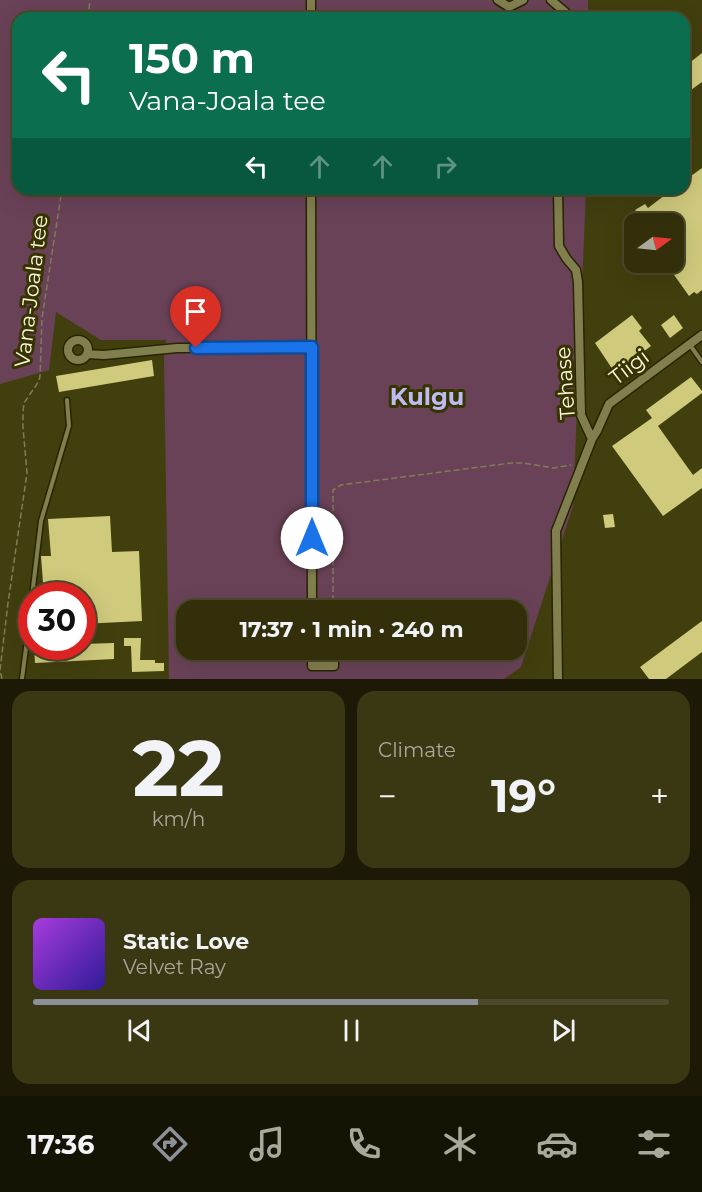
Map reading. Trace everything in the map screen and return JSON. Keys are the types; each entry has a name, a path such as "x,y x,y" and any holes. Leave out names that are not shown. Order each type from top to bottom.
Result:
{"street":[{"path":"498,0 509,7 523,0"},
{"path":"551,0 565,12"},
{"path":"311,195 312,600"},
{"name":"Tehase","path":"558,195 559,246 576,270 578,282 581,415 592,439 556,531 558,679"},
{"name":"Tiigi","path":"592,439 609,404 702,335"},
{"path":"87,354 104,355 177,348 312,347"},
{"path":"312,660 312,666 334,666 334,660"}],"lane":[{"path":"689,344 702,362"},
{"path":"34,582 41,521 69,426 67,400"},
{"path":"22,679 24,660"}],"path":[{"name":"Vana-Joala tee","path":"2,679 0,670 8,603 27,473 23,427 24,403 40,376 42,318 61,195"},
{"path":"333,600 333,490 341,485 512,463 554,468 574,464 585,457"}],"shaded area":[{"path":"0,0 588,0 588,12 12,12 12,195 586,195 573,506 527,648 527,600 176,600 176,660 523,660 521,667 504,679 169,679 164,358 166,340 101,340 56,312 49,370 0,384"}],"building":[{"path":"702,53 702,82 690,91 690,62"},
{"path":"702,168 702,290 689,296 673,273 684,273 684,213 638,213 635,210 645,204 648,208 665,195 690,195 690,177"},
{"path":"632,315 642,328 639,331 651,346 615,373 595,343"},
{"path":"674,315 683,328 670,338 661,325"},
{"path":"152,360 154,376 59,392 56,376"},
{"path":"691,377 702,393 658,426 693,475 702,468 702,488 663,516 612,446 652,418 646,410"},
{"path":"613,514 615,527 605,528 603,515"},
{"path":"110,516 112,552 139,551 142,621 96,623 96,582 43,582 41,556 51,556 48,519"},
{"path":"702,621 702,652 666,679 649,679 640,667"},
{"path":"124,638 141,638 140,660 155,660 155,663 164,663 164,671 132,672 131,646 124,646"},
{"path":"114,643 114,659 96,660 96,644"},
{"path":"35,660 94,660 35,663"}],"district":[{"name":"Kulgu","path":"427,396"}],"route":[{"path":"196,348 312,347 312,538"}]}
